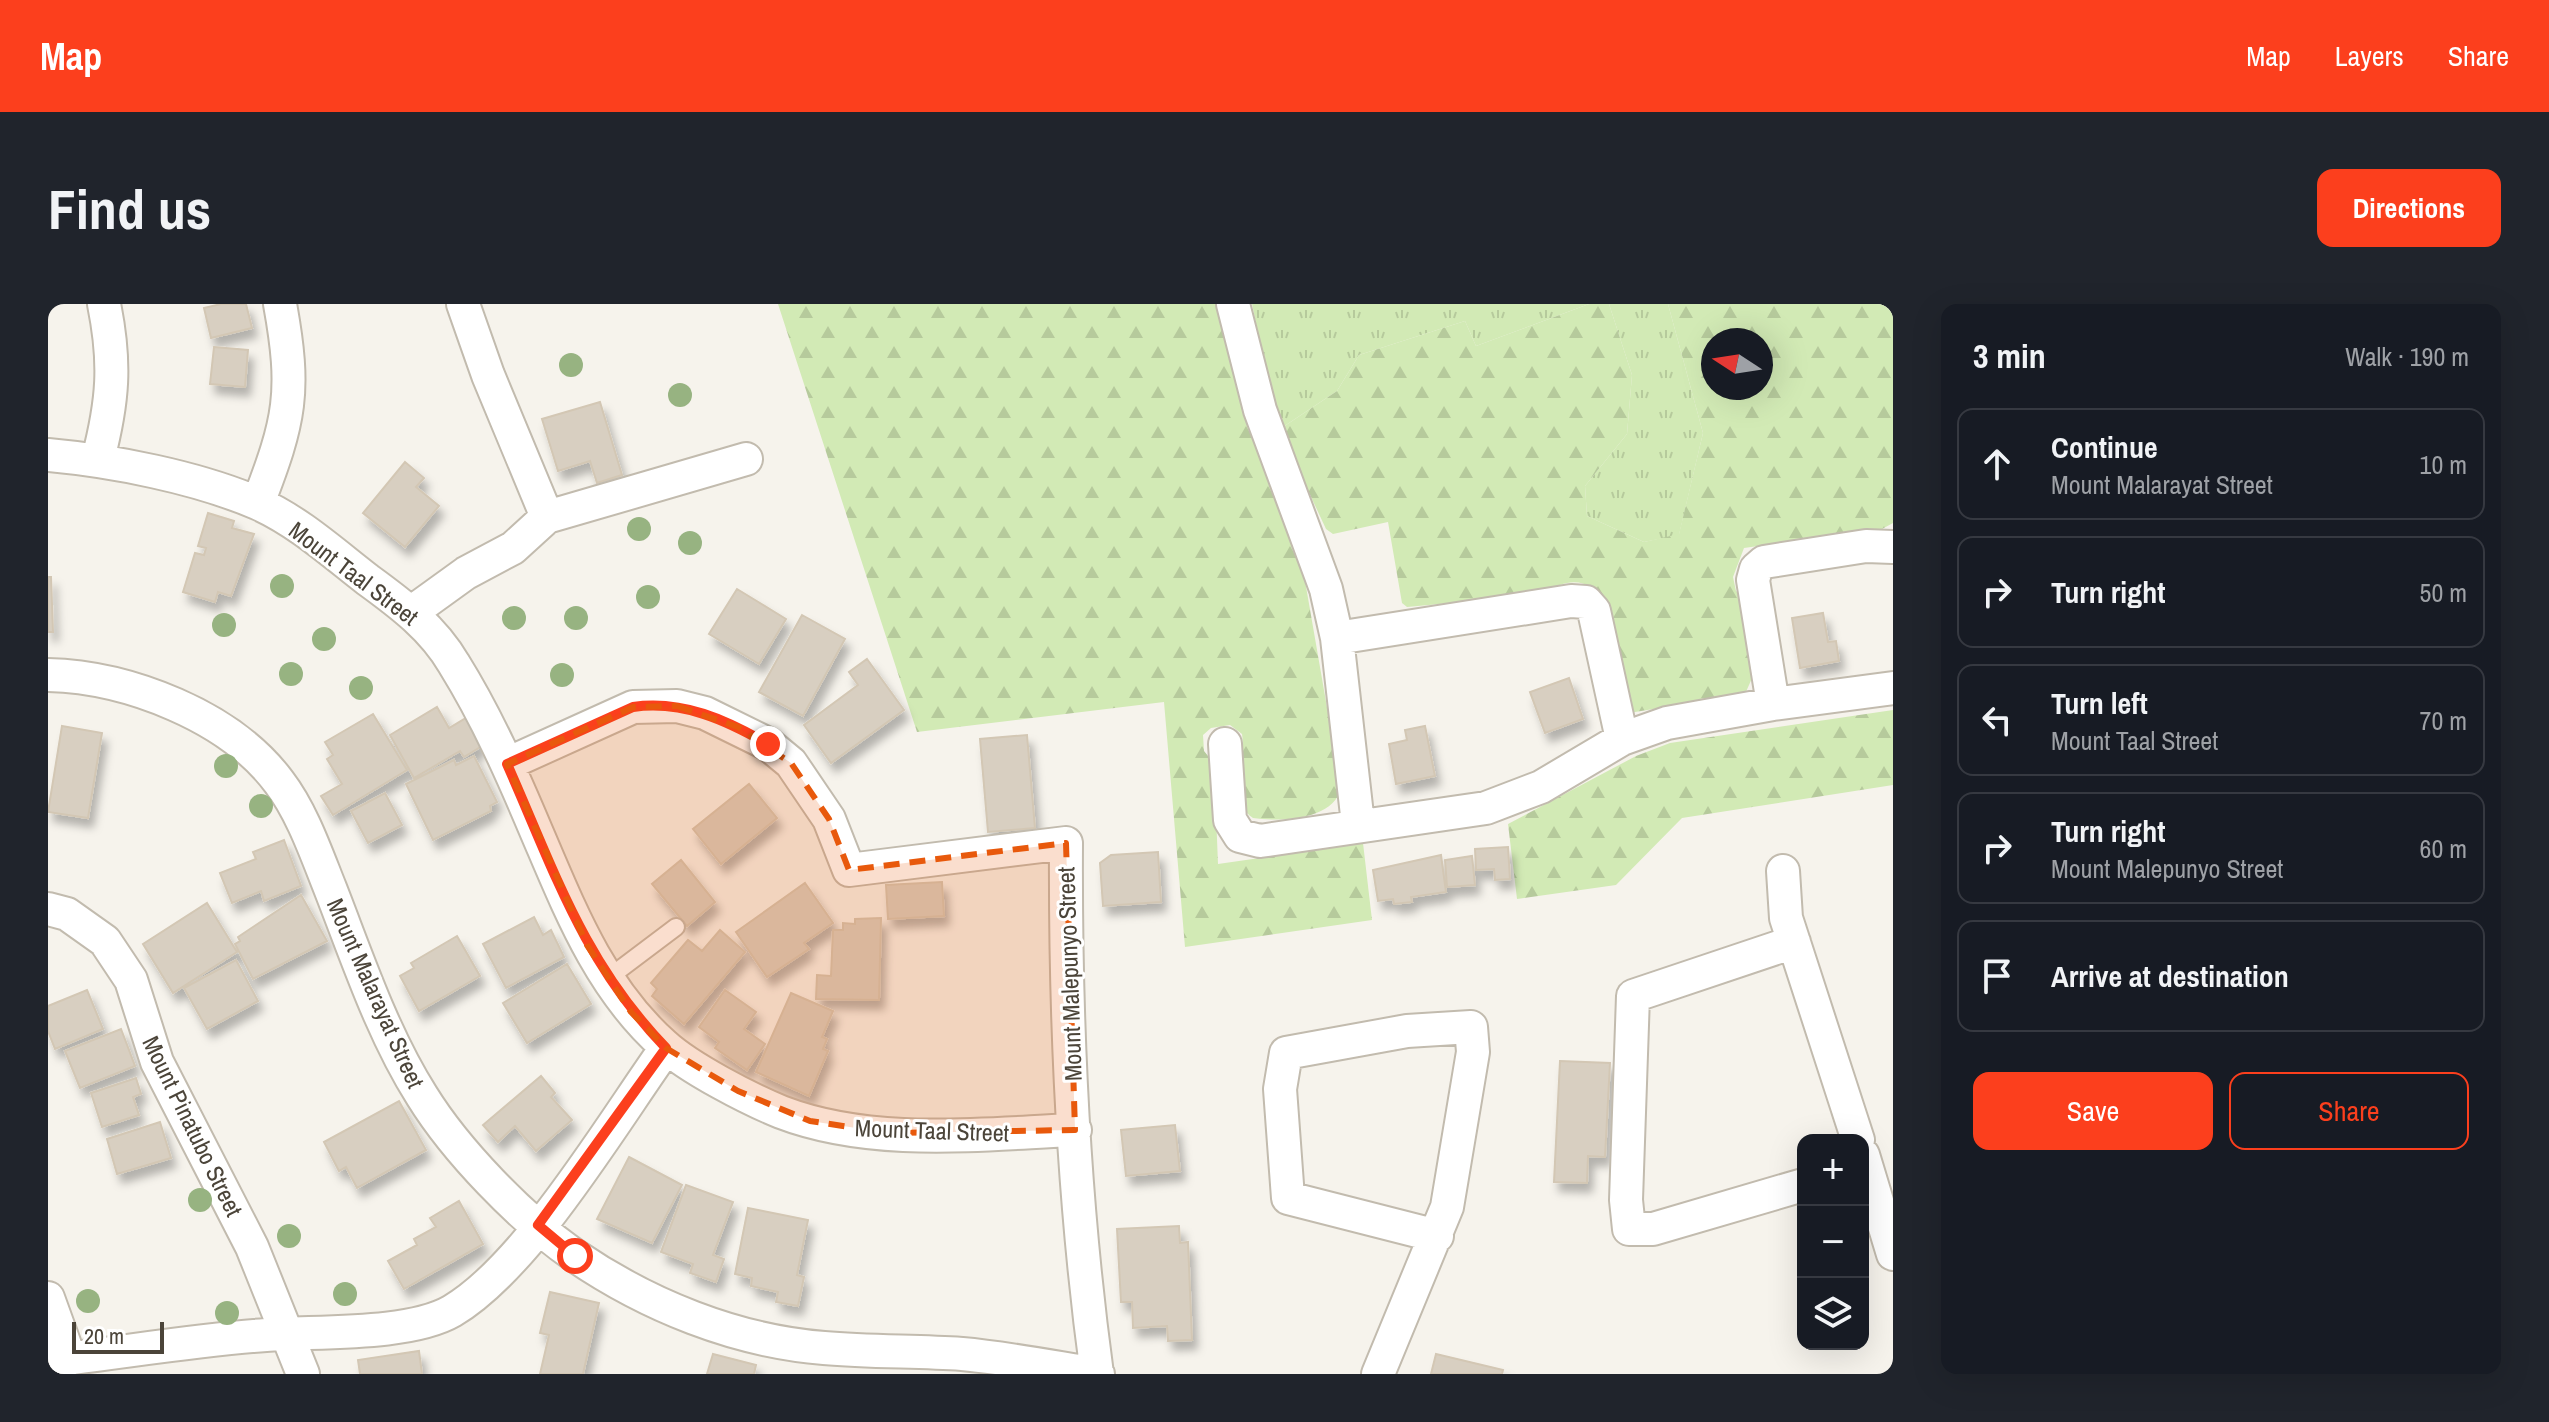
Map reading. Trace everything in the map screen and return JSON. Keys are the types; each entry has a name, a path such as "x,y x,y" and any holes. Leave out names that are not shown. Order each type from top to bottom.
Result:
{"street":[{"path":"98,459 112,407 114,369 104,304"},
{"path":"258,503 280,447 290,404 289,356 280,304"},
{"path":"463,304 488,375 547,517"},
{"path":"1233,304 1260,410 1313,545 1337,638 1358,824"},
{"name":"Mount Taal Street","path":"48,455 98,459 162,474 258,503 321,543 412,612 453,660 507,764 565,901 607,979 631,1012 666,1048 738,1091 780,1111 826,1124 903,1134 1075,1130"},
{"path":"412,612 466,573 513,548 547,517 746,459"},
{"path":"1773,704 1753,580 1756,569 1764,562 1866,546 1893,547"},
{"path":"1337,638 1571,601 1586,602 1594,611 1622,739"},
{"name":"Mount Malarayat Street","path":"48,675 128,687 186,708 237,742 279,782 313,846 385,1022 421,1096 456,1142 538,1225 575,1256 688,1316 740,1333 800,1345 967,1355 1098,1374"},
{"path":"1225,744 1230,820 1240,836 1260,841 1358,824 1458,813 1514,799 1622,739 1667,723 1773,704 1893,688"},
{"name":"Mount Malepunyo Street","path":"507,764 633,707 677,706 738,727 768,744 791,763 829,819 849,870 1066,843 1065,960 1075,1130 1089,1312 1098,1374"},
{"path":"1783,871 1784,906 1856,1134"},
{"name":"Mount Pinatubo Street","path":"48,909 67,914 105,941 131,980 157,1062 252,1247 303,1374"},
{"path":"1794,942 1633,996 1626,1200 1629,1229 1653,1229 1797,1187"},
{"path":"1378,1374 1437,1236 1447,1207 1473,1052 1471,1027 1407,1031 1286,1053 1280,1089 1288,1198 1437,1236"},
{"path":"48,1298 59,1360 288,1334 344,1333 448,1313 470,1299 538,1225 666,1048"},
{"path":"1869,1176 1893,1254"}],"lane":[{"path":"607,979 676,927"}],"highlighted area":[{"path":"677,706 738,727 791,763 829,819 849,870 1066,843 1075,1130 889,1133 810,1121 738,1091 666,1048 631,1012 587,945 507,764 633,707"}],"green space":[{"path":"778,304 1216,304 1230,333 1304,575 1341,788 1336,799 1317,813 1291,819 1253,818 1241,801 1242,734 1230,725 1211,728 1203,735 1204,751 1214,763 1218,864 1363,843 1372,920 1185,947 1164,702 917,732"},
{"path":"1252,304 1589,304 1476,346 1465,321 1359,355 1337,391 1283,427 1272,402"},
{"path":"1589,304 1609,304 1632,375 1627,434 1585,486 1587,516 1644,542 1679,534 1703,433 1668,304 1893,304 1893,523 1882,529 1744,548 1733,577 1736,591 1744,597 1753,676 1745,694 1629,713 1623,708 1609,603 1603,595 1588,585 1572,582 1547,594 1407,607 1402,603 1388,522 1333,534 1326,529 1291,454 1283,427 1337,391 1359,355 1465,321 1476,346"},
{"path":"1609,304 1668,304 1703,433 1679,535 1644,542 1587,516 1585,486 1627,434 1632,375"},
{"path":"1893,710 1893,785 1682,818 1616,885 1517,899 1508,824 1636,756 1670,743"}],"building":[{"path":"246,304 252,328 211,338 204,308"},
{"path":"214,347 248,350 245,387 210,384"},
{"path":"600,402 622,475 597,483 590,461 558,471 542,419"},
{"path":"405,462 424,478 416,487 439,506 405,547 363,513"},
{"path":"208,513 234,521 232,528 254,534 231,596 218,592 215,602 183,592 195,553 204,555 206,548 198,546"},
{"path":"48,577 51,577 53,632 48,632"},
{"path":"737,589 786,619 759,664 709,634"},
{"path":"1823,613 1828,642 1836,641 1839,661 1800,668 1792,618"},
{"path":"802,615 845,639 803,716 759,692"},
{"path":"867,659 904,710 831,763 804,725 858,685 849,672"},
{"path":"1569,678 1583,719 1545,733 1530,692"},
{"path":"437,707 449,728 466,718 482,746 464,757 460,751 414,778 390,735"},
{"path":"373,714 407,770 333,815 321,796 342,784 327,759 333,755 325,742"},
{"path":"62,726 102,733 88,818 48,812"},
{"path":"1425,726 1435,776 1396,784 1389,744 1407,740 1405,730"},
{"path":"1027,735 1035,828 988,832 980,739"},
{"path":"474,756 497,802 490,806 491,811 433,840 406,784 454,760 456,765"},
{"path":"749,784 777,818 721,864 693,829"},
{"path":"385,793 402,825 368,843 351,811"},
{"path":"284,840 301,886 264,901 261,891 232,903 220,873 256,859 253,852"},
{"path":"1508,847 1510,879 1495,880 1494,869 1476,870 1475,849"},
{"path":"1158,852 1161,902 1103,906 1100,863 1111,855"},
{"path":"1441,855 1446,892 1411,897 1412,902 1394,904 1393,899 1378,901 1373,870"},
{"path":"1472,856 1475,885 1447,887 1445,860"},
{"path":"681,860 715,902 687,926 652,884"},
{"path":"942,882 944,916 888,919 886,885"},
{"path":"805,883 833,923 804,943 809,949 767,977 736,932"},
{"path":"301,895 327,941 253,979 235,944 240,941 238,937"},
{"path":"207,903 237,952 173,993 143,944"},
{"path":"534,917 543,935 551,930 564,957 506,988 483,944"},
{"path":"881,918 879,1000 816,999 817,975 831,976 833,930 843,930 843,923 855,924 855,919"},
{"path":"720,930 745,952 684,1024 652,996 657,989 651,983 688,940 702,951"},
{"path":"457,936 480,976 419,1011 400,976 414,968 411,963"},
{"path":"236,960 258,1001 207,1029 184,988"},
{"path":"567,964 591,1004 527,1043 503,1003"},
{"path":"87,990 103,1029 55,1049 48,1031 48,1006"},
{"path":"725,990 756,1012 744,1029 765,1044 747,1070 715,1048 719,1042 699,1027"},
{"path":"791,993 833,1011 822,1037 827,1039 823,1049 828,1051 809,1096 756,1072"},
{"path":"121,1029 135,1066 80,1088 65,1051"},
{"path":"1560,1061 1610,1063 1605,1157 1588,1156 1587,1183 1554,1182"},
{"path":"541,1076 555,1093 551,1097 572,1120 536,1151 515,1126 498,1142 483,1125"},
{"path":"136,1078 141,1094 133,1097 139,1115 102,1127 91,1093"},
{"path":"399,1101 426,1150 357,1188 346,1167 339,1171 324,1142"},
{"path":"160,1122 171,1158 117,1174 107,1139"},
{"path":"1175,1125 1180,1171 1126,1176 1121,1130"},
{"path":"629,1157 682,1185 652,1243 597,1219"},
{"path":"686,1185 733,1202 713,1255 724,1259 716,1282 690,1273 693,1264 661,1252"},
{"path":"459,1201 483,1244 404,1289 388,1261 417,1245 414,1239 436,1227 430,1218"},
{"path":"748,1208 808,1220 797,1275 804,1277 798,1306 776,1302 778,1292 751,1286 752,1278 735,1274"},
{"path":"1179,1226 1180,1243 1188,1242 1192,1340 1168,1341 1167,1326 1133,1328 1132,1302 1121,1302 1117,1229"},
{"path":"550,1292 599,1303 583,1374 540,1374 549,1335 540,1333"},
{"path":"419,1351 422,1374 360,1374 358,1360"},
{"path":"713,1354 756,1365 754,1374 707,1374"},
{"path":"1436,1354 1503,1370 1502,1374 1431,1374"}],"route":[{"path":"575,1256 538,1225 666,1048 631,1012 587,945 507,764 633,707 652,704 705,713 768,744"}]}
